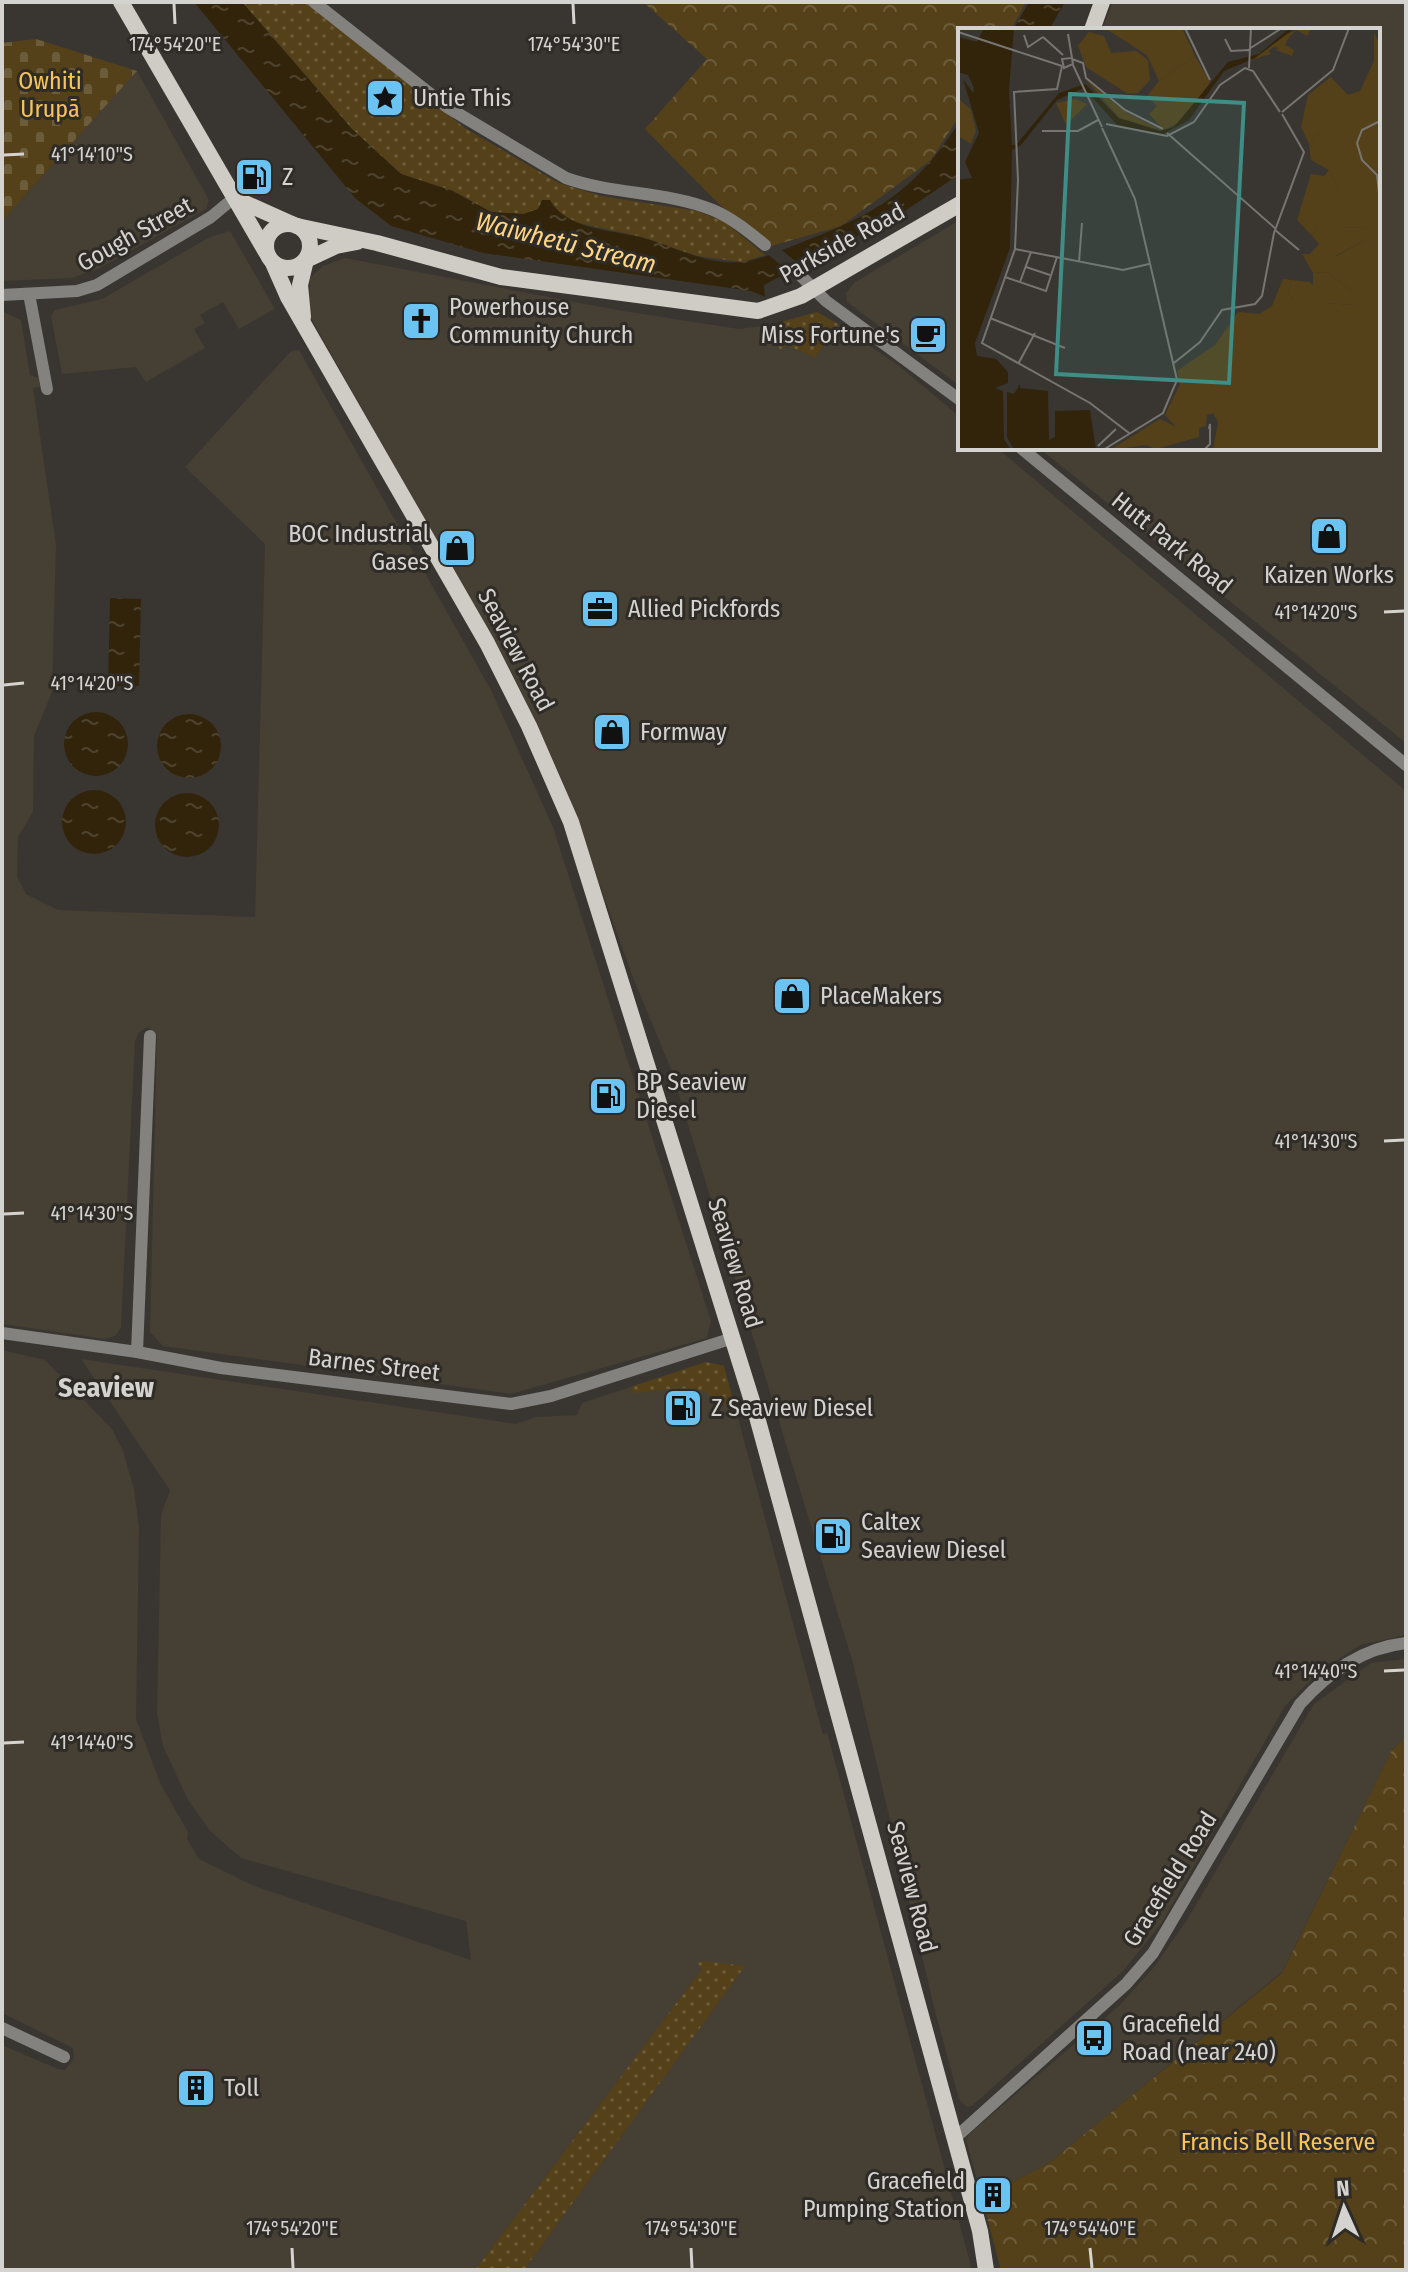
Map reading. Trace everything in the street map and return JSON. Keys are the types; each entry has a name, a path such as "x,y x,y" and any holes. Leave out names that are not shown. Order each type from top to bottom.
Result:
{"main road":[{"name":"Seaview Road","path":"121,2 270,258 487,643 553,778 597,900 785,1514 980,2231 986,2270"},
{"path":"1093,28 1102,2"},
{"path":"235,198 294,225 310,242 306,260 288,269 270,258 269,234 279,225 294,225"},
{"name":"Parkside Road","path":"294,225 367,240 501,277 742,311 780,305 815,288 958,205"},
{"name":"Parkside Road","path":"306,260 336,246 367,240"},
{"name":"Seaview Road","path":"304,322 300,285 306,260"}],"street":[{"path":"314,2 447,107 566,178 587,186 699,205 726,216 765,245"},
{"name":"Gough Street","path":"2,295 77,291 97,285 211,217 235,198"},
{"path":"796,271 826,301 958,399"},
{"path":"29,294 47,389"},
{"name":"Hutt Park Road","path":"1023,450 1406,765"},
{"path":"137,1352 150,1036"},
{"name":"Barnes Street","path":"2,1333 137,1352 221,1368 511,1404 551,1396 733,1338"},
{"name":"Gracefield Road","path":"955,2138 1126,1984 1153,1953 1300,1704 1320,1682 1360,1655 1382,1646 1406,1643"},
{"path":"2,2028 64,2057"}],"shaded area":[{"path":"1113,2 1406,2 1406,743 1041,450 1380,450 1380,28 1103,28"},
{"path":"137,71 209,200 206,209 98,269 72,278 2,281 2,221"},
{"path":"958,221 958,385 847,302 846,293 855,282"},
{"path":"230,231 275,309 239,329 223,302 200,315 205,323 194,329 205,348 146,382 136,367 62,374 51,316 55,310 102,299 210,237"},
{"path":"345,258 617,310 739,329 770,325 773,338 815,358 838,324 899,366 958,415 958,450 999,450 1406,791 1406,1635 1360,1645 1318,1673 1285,1706 1161,1924 1123,1971 973,2105 966,2107 959,2099 935,2011 853,1663 671,1069 632,975 562,779 514,677 308,313 310,278 323,266"},
{"path":"2,311 21,320 30,375 39,378 40,387 33,388 56,545 52,692 34,736 33,812 18,837 17,877 26,894 58,910 255,917 265,544 185,467 291,351 299,350 491,690 553,827 711,1321 707,1338 511,1394 163,1346 150,1332 157,1036 148,1027 139,1032 135,1041 121,1328 115,1336 105,1339 2,1324"},
{"path":"2,1350 45,1360 112,1429 123,1451 134,1489 139,1528 136,1719 161,1785 188,1832 187,1839 199,1859 252,1885 471,1960 466,1921 241,1858 210,1831 188,1800 163,1746 157,1713 161,1515 170,1490 81,1359 516,1424 536,1417 577,1415 582,1403 706,1362 724,1366 823,1735 827,1732 972,2270 524,2270 744,1967 697,1964 703,1968 475,2270 2,2270 2,2045 58,2069 65,2070 74,2058 73,2048 2,2013"},
{"path":"1406,1659 1406,1737 1392,1750 1282,1972 1049,2163 982,2198 966,2140 969,2134 1120,2005 1154,1967 1187,1920 1314,1704 1371,1663"}],"green space":[{"path":"242,2 308,2 466,129 559,183 601,196 697,211 725,222 765,255 742,262 697,256 642,237 578,223 560,214 553,206 523,214 491,212 453,191 401,174 352,129"},
{"path":"643,2 1026,2 1012,28 958,28 958,118 931,160 841,226 771,246 719,204 645,129 707,59"},
{"name":"Owhiti Urupā","path":"36,39 137,71 2,221 2,43"},
{"path":"817,312 838,324 815,358 787,345 780,350 770,325"},
{"path":"706,1362 724,1366 735,1409 708,1393 694,1389 633,1393 631,1387"},
{"name":"Francis Bell Reserve","path":"1406,1737 1406,2270 1001,2270 982,2198 1049,2163 1282,1973 1392,1750"},
{"path":"704,1961 745,1966 524,2270 475,2270 702,1969 697,1963"}],"water":[{"name":"Waiwhetū Stream","path":"194,2 242,2 352,129 401,174 453,191 491,212 523,214 538,209 542,200 550,200 566,217 576,222 636,236 715,261 742,262 764,257 851,222 910,183 927,166 958,124 958,175 905,211 764,285 765,297 751,291 483,253 391,226 355,198"},
{"path":"1029,2 1065,2 1050,28 1014,28"},
{"path":"110,598 141,599 139,686 108,686"},
{"path":"90,712 102,712 119,721 126,732 126,756 119,767 102,776 90,776 78,771 69,762 64,750 64,738 69,726 78,717"},
{"path":"183,714 195,714 212,723 219,734 219,758 212,769 195,778 183,778 171,773 162,764 157,752 157,740 162,728 171,719"},
{"path":"88,790 100,790 117,799 124,810 124,834 117,845 100,854 88,854 76,849 67,840 62,828 62,816 67,804 76,795"},
{"path":"181,793 193,793 210,802 217,813 217,837 210,848 193,857 181,857 169,852 160,843 155,831 155,819 160,807 169,798"}],"pier":[{"path":"778,247 802,267 791,273 766,253"}],"place":[{"name":"Untie This","path":"385,98"},
{"name":"Z","path":"254,177"},
{"name":"Powerhouse Community Church","path":"421,321"},
{"name":"Miss Fortune's","path":"928,335"},
{"name":"Kaizen Works","path":"1329,536"},
{"name":"BOC Industrial Gases","path":"457,548"},
{"name":"Allied Pickfords","path":"600,609"},
{"name":"Formway","path":"612,732"},
{"name":"PlaceMakers","path":"792,996"},
{"name":"BP Seaview Diesel","path":"608,1096"},
{"name":"Z Seaview Diesel","path":"683,1408"},
{"name":"Caltex Seaview Diesel","path":"833,1536"},
{"name":"Gracefield Road (near 240)","path":"1094,2038"},
{"name":"Toll","path":"196,2088"},
{"name":"Gracefield Pumping Station","path":"993,2195"}],"district":[{"name":"Seaview","path":"106,1387"}]}
